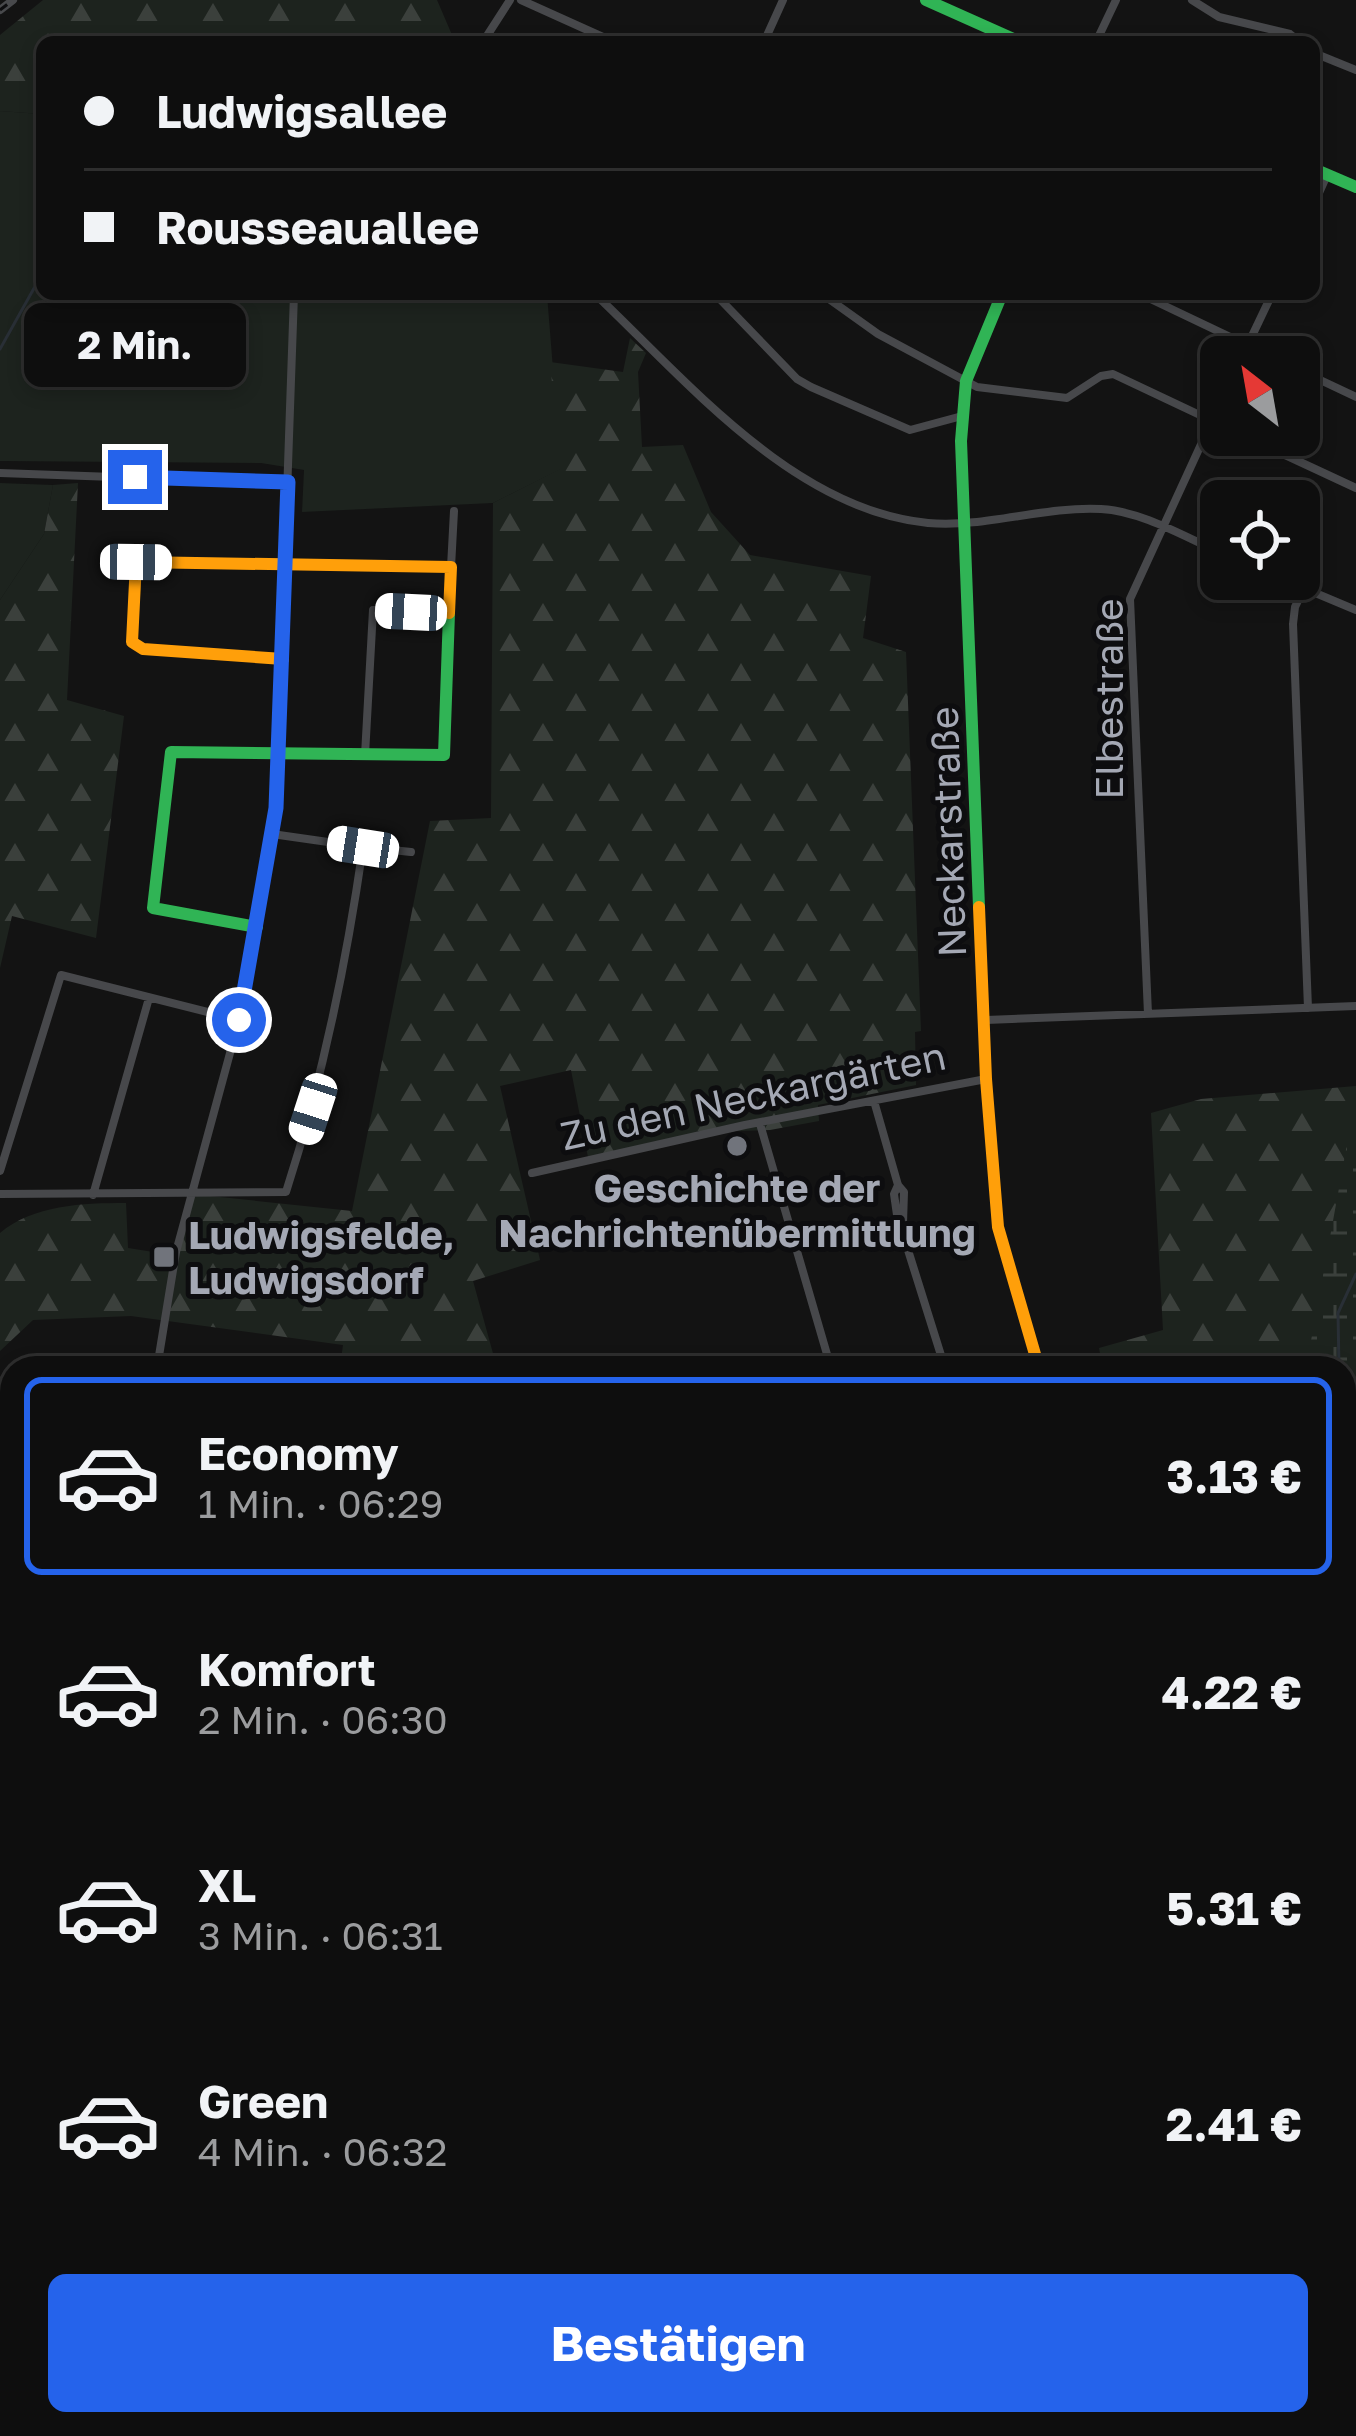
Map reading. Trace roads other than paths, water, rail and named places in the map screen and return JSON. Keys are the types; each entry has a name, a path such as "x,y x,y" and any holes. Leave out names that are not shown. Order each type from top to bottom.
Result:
{"main road":[{"path":"926,0 1007,36"},
{"path":"1321,172 1356,188"},
{"name":"Neckarstraße","path":"1000,300 966,381 964,524 986,1079 998,1227 1036,1356"},
{"path":"257,927 154,908 171,752 444,755 451,567 136,562 132,642 143,650 283,659"}],"street":[{"path":"486,36 510,0"},
{"path":"520,0 601,36"},
{"path":"767,36 783,0"},
{"path":"1099,36 1116,0"},
{"path":"1192,0 1220,17 1292,36"},
{"path":"1320,55 1356,70"},
{"path":"159,1356 176,1252 239,1020 272,834 287,565 294,300"},
{"path":"601,300 762,452 803,480 886,514 926,523 964,524 1103,509 1200,544"},
{"path":"722,300 797,379 811,387 910,430 962,416"},
{"path":"830,300 878,334 977,387 1067,398 1101,376 1113,374 1200,415"},
{"path":"1153,300 1229,336"},
{"path":"1252,336 1269,300"},
{"path":"1320,380 1356,397"},
{"name":"Elbestraße","path":"1148,1014 1130,599 1200,454"},
{"path":"1287,456 1356,488"},
{"path":"0,473 288,482"},
{"path":"451,567 454,511"},
{"path":"1320,595 1356,610"},
{"path":"1298,600 1293,624 1308,1008"},
{"path":"365,754 373,610 450,614"},
{"path":"272,834 411,852"},
{"path":"0,1194 286,1192 330,1041 363,847"},
{"path":"0,1172 61,974 239,1020"},
{"path":"93,1195 149,998"},
{"path":"986,1020 1356,1006"},
{"name":"Zu den Neckargärten","path":"532,1173 588,1157 986,1079"},
{"path":"874,1101 904,1192 902,1225 941,1356"},
{"path":"760,1124 828,1356"}],"waterway":[{"path":"0,349 36,285"},
{"path":"1339,1356 1338,1313 1356,1274"}],"railway":[{"path":"0,10 13,0"}],"place":[{"name":"Geschichte der Nachrichtenübermittlung","path":"737,1146"},
{"name":"Ludwigsfelde, Ludwigsdorf","path":"164,1257"}]}
